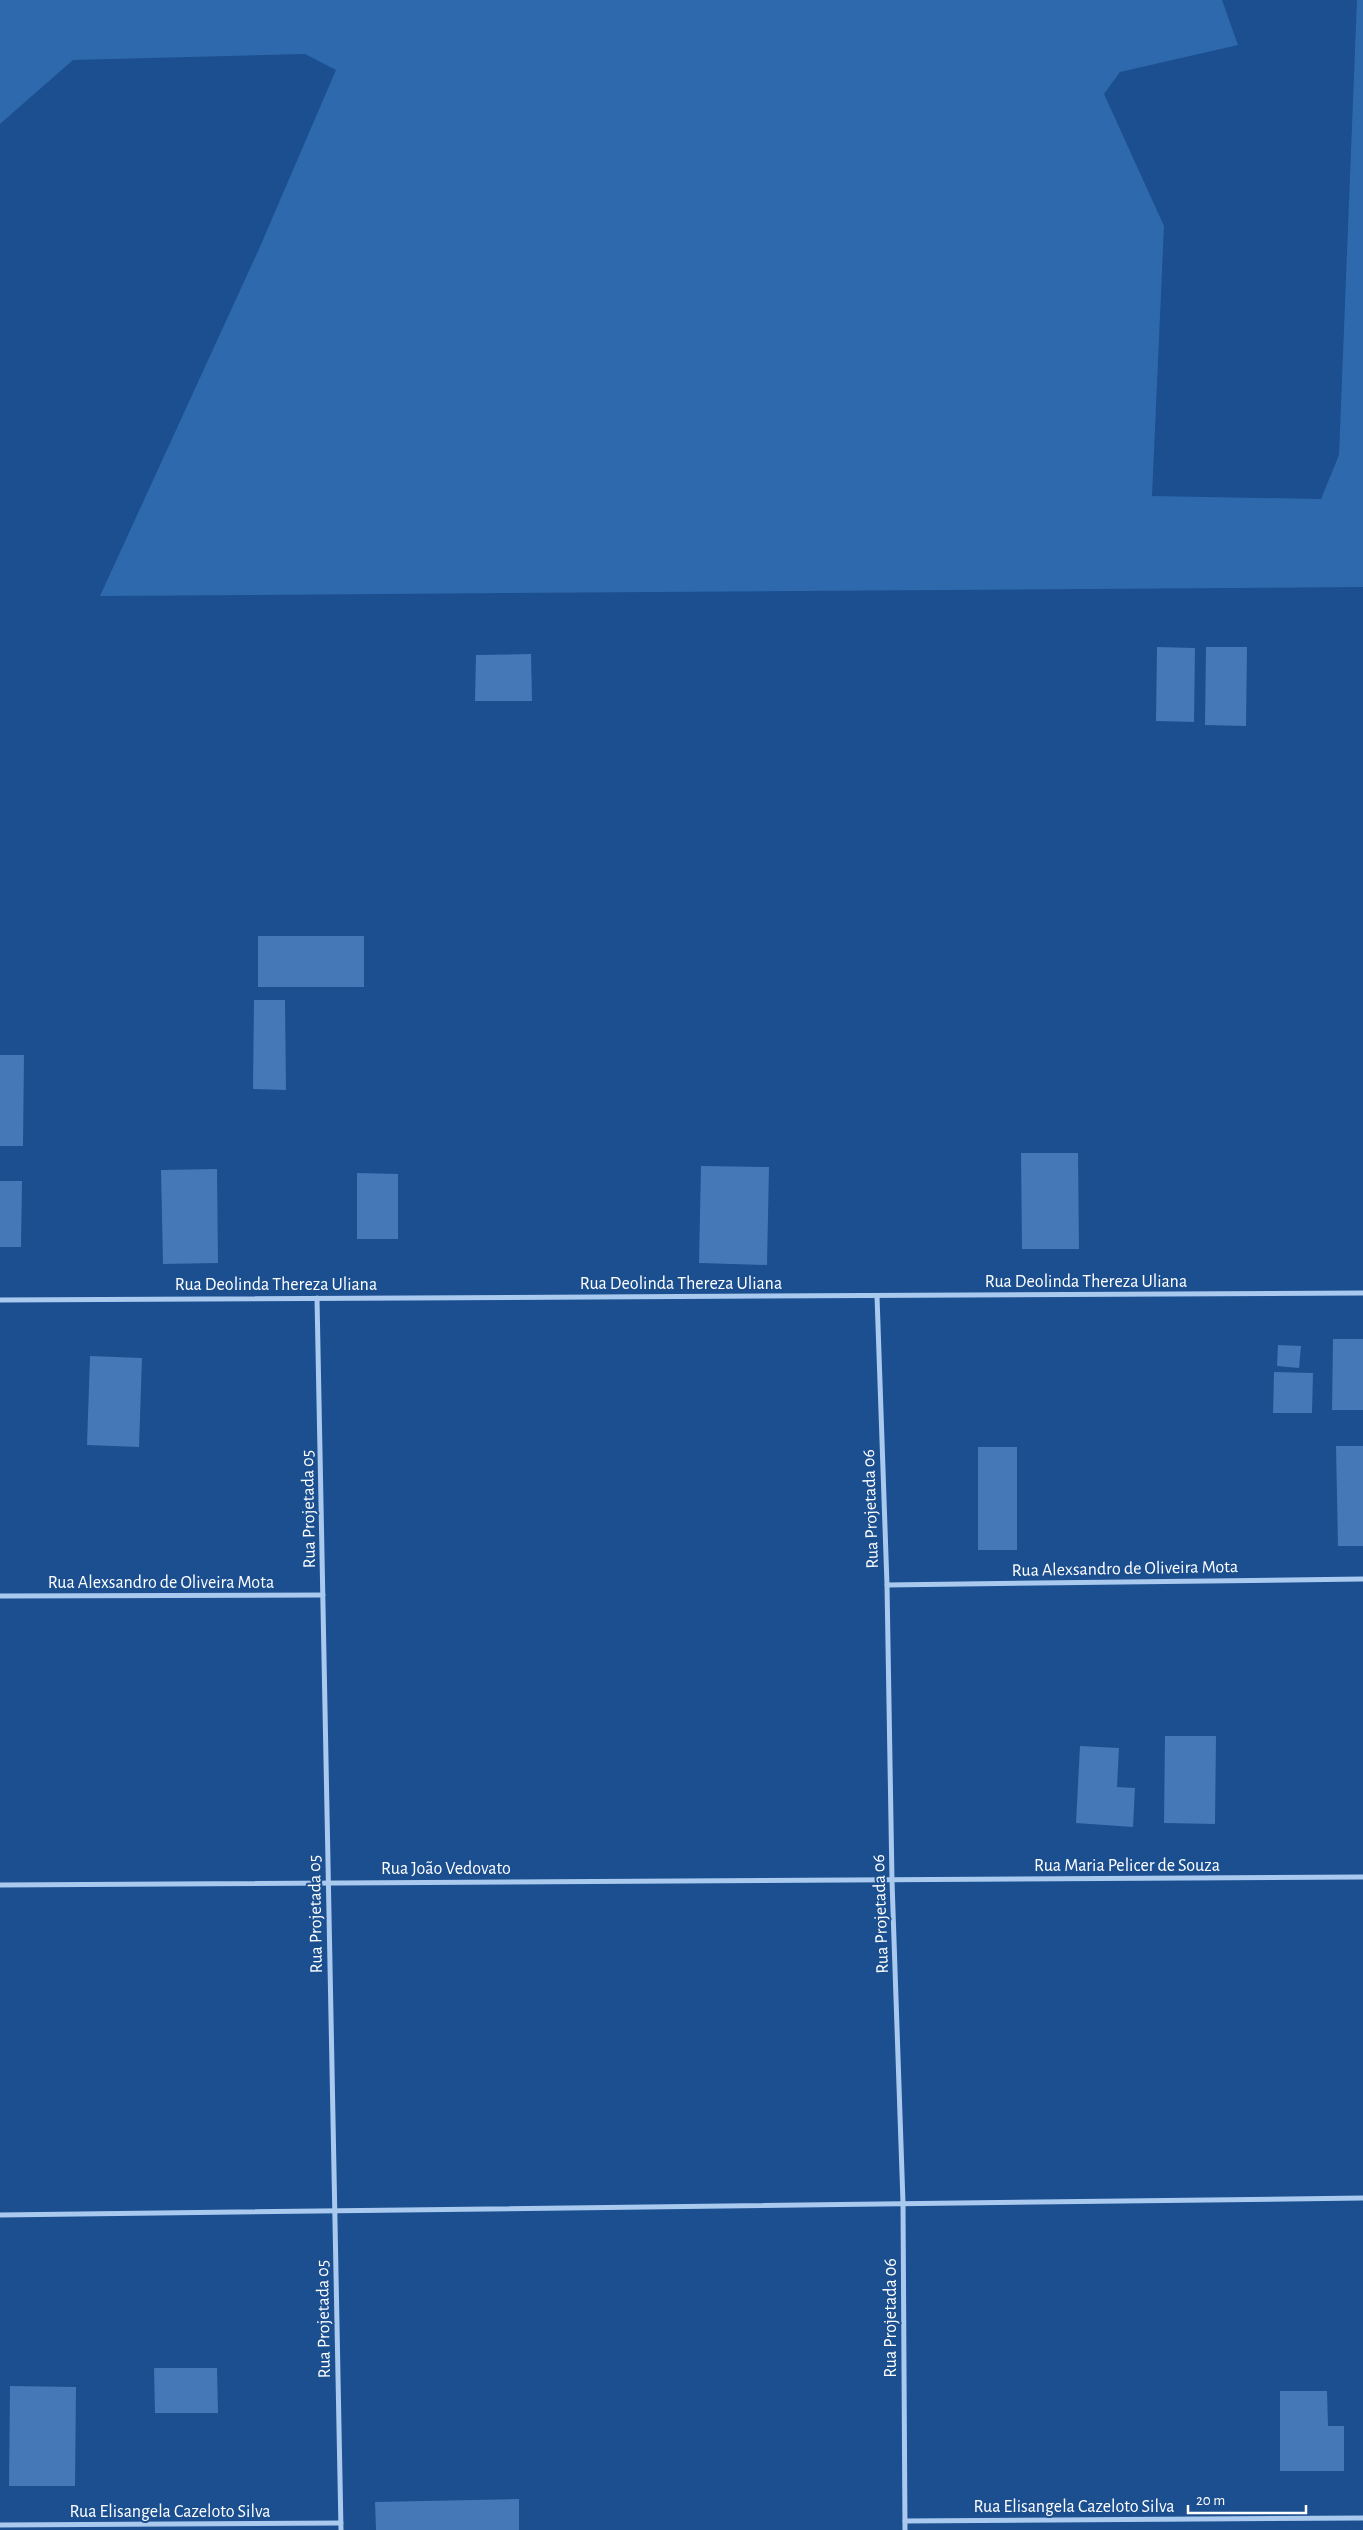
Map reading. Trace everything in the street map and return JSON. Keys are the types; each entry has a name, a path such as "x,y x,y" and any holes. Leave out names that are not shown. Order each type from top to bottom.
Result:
{"street":[{"name":"Rua Deolinda Thereza Uliana","path":"0,1300 1363,1292"},
{"name":"Rua Projetada 06","path":"877,1296 887,1585 892,1881 903,2203 905,2530"},
{"name":"Rua Projetada 05","path":"317,1298 341,2530"},
{"name":"Rua Alexsandro de Oliveira Mota","path":"887,1585 1363,1579"},
{"name":"Rua Alexsandro de Oliveira Mota","path":"0,1596 323,1595"},
{"name":"Rua Maria Pelicer de Souza","path":"892,1881 1363,1877"},
{"name":"Rua João Vedovato","path":"0,1885 329,1882 892,1881"},
{"path":"0,2215 1363,2198"},
{"name":"Rua Elisangela Cazeloto Silva","path":"905,2520 1363,2518"},
{"name":"Rua Elisangela Cazeloto Silva","path":"0,2525 341,2524"}],"shaded area":[{"path":"0,0 1222,0 1238,45 1120,72 1104,94 1164,226 1152,496 1321,499 1339,455 1357,0 1363,0 1363,587 100,596 259,249 336,70 305,54 73,60 0,124"}],"building":[{"path":"1157,647 1195,648 1194,722 1156,721"},
{"path":"1206,647 1247,647 1246,726 1205,725"},
{"path":"531,654 532,701 475,701 476,655"},
{"path":"258,936 364,936 364,987 258,987"},
{"path":"254,1000 285,1000 286,1090 253,1089"},
{"path":"0,1055 24,1055 23,1146 0,1146"},
{"path":"1021,1153 1078,1153 1079,1249 1022,1249"},
{"path":"701,1166 769,1167 767,1265 699,1263"},
{"path":"217,1169 218,1263 163,1264 161,1170"},
{"path":"357,1173 398,1174 398,1239 357,1239"},
{"path":"0,1181 22,1181 21,1247 0,1247"},
{"path":"1333,1339 1363,1339 1363,1410 1332,1410"},
{"path":"1278,1345 1301,1346 1299,1368 1277,1366"},
{"path":"90,1356 142,1358 139,1447 87,1445"},
{"path":"1274,1372 1313,1373 1312,1413 1273,1413"},
{"path":"1336,1446 1363,1446 1363,1546 1338,1546"},
{"path":"978,1447 1017,1447 1017,1550 978,1550"},
{"path":"1165,1736 1216,1736 1215,1824 1164,1823"},
{"path":"1080,1746 1119,1748 1117,1787 1135,1788 1133,1827 1076,1823"},
{"path":"154,2368 217,2368 218,2413 155,2413"},
{"path":"10,2386 76,2387 75,2486 9,2486"},
{"path":"1280,2391 1327,2391 1328,2426 1344,2426 1344,2471 1280,2471"},
{"path":"519,2499 519,2530 376,2530 375,2502"}]}
